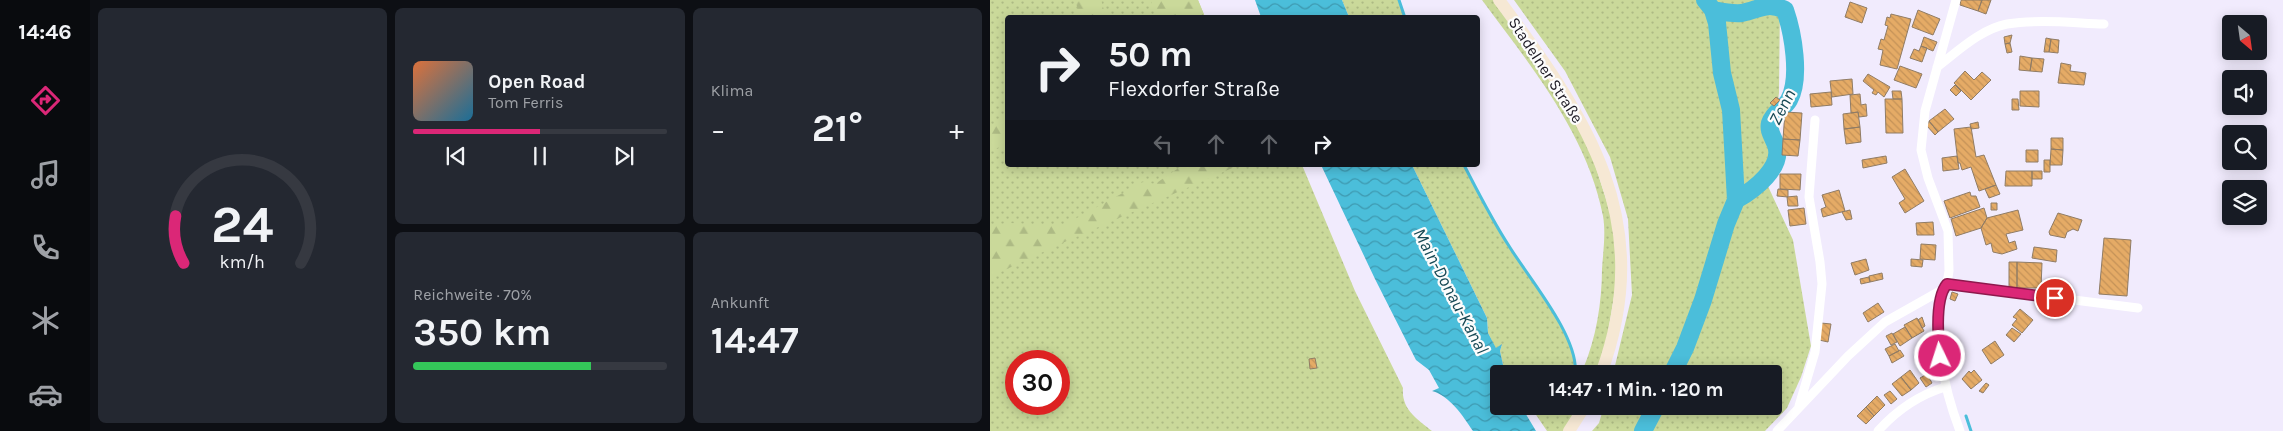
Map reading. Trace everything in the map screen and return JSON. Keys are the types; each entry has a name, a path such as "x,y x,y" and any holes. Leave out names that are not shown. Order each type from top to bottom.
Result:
{"main road":[{"name":"Stadelner Straße","path":"1499,0 1569,99 1608,182 1618,223 1622,272 1619,308 1612,344 1604,365"},
{"path":"1569,431 1579,415"}],"street":[{"path":"1777,431 1848,356 1885,322 1940,291 1947,284 1949,271 1948,231 1928,178 1921,150 1925,111 1956,0"},
{"path":"1937,67 1977,37 2005,24 2036,22 2104,24"},
{"path":"1798,408 1815,352 1822,284 1809,197 1815,120"},
{"path":"1947,284 2138,308"},
{"path":"1940,291 1938,340 1945,386 1960,431"},
{"path":"1878,431 1890,418 1918,398 1945,386"}],"green space":[{"path":"990,0 1198,0 1204,15 1005,15 1005,167 1303,167 1355,291 1403,388 1407,408 1432,431 990,431"},
{"path":"1075,0 1101,0 1105,15 1079,15"},
{"path":"1151,0 1198,0 1204,15 1155,15"},
{"path":"1342,0 1399,0 1404,15 1348,15"},
{"path":"1482,0 1499,0 1582,124 1622,249 1603,365 1585,365 1595,333 1599,307 1602,282 1603,216 1595,186 1571,129 1538,76"},
{"path":"1514,0 1780,0 1779,93 1766,182 1793,240 1811,346 1801,377 1787,408 1782,413 1782,365 1615,365 1632,295 1628,219 1610,157 1565,71"},
{"path":"1005,114 1005,145 990,151 990,126 1000,121"},
{"path":"1180,167 1234,167 990,277 990,225 1010,223 1062,226 1143,182 1155,184"},
{"path":"1413,167 1465,167 1503,236 1558,319 1572,350 1576,365 1503,365 1500,351 1502,344 1496,349 1488,333 1487,318"},
{"path":"1536,415 1579,415 1569,431 1547,431"},
{"path":"1601,415 1780,415 1765,431 1592,431 1599,423"}],"water":[{"path":"1255,0 1342,0 1348,15 1260,15"},
{"name":"Main-Donau-Kanal","path":"1322,167 1413,167 1487,318 1488,333 1496,348 1502,344 1500,351 1503,365 1490,365 1490,415 1526,415 1536,431 1473,431 1445,397 1432,391 1439,388 1429,370 1416,360"}],"building":[{"path":"1961,0 1982,0 1978,11 1960,5"},
{"path":"1982,0 1991,0 1986,14 1978,11"},
{"path":"1850,2 1867,8 1862,23 1845,17"},
{"path":"1918,10 1940,19 1933,35 1912,27"},
{"path":"1891,14 1911,19 1897,69 1880,65 1883,50 1878,49 1881,39 1884,40 1888,26 1885,25 1887,17 1890,18"},
{"path":"2012,35 2010,43 2005,44 2004,37"},
{"path":"1924,37 1937,42 1933,51 1921,46"},
{"path":"2046,38 2051,39 2049,52 2044,52"},
{"path":"2051,39 2059,40 2058,53 2049,52"},
{"path":"2010,43 2012,52 2007,53 2005,44"},
{"path":"1921,46 1927,48 1922,62 1910,58 1914,49 1919,51"},
{"path":"2020,56 2032,58 2030,71 2019,70"},
{"path":"2032,58 2044,59 2042,72 2030,71"},
{"path":"2061,63 2071,65 2070,71 2086,73 2084,85 2058,83"},
{"path":"1900,66 1922,74 1916,88 1894,80"},
{"path":"1965,71 1974,80 1982,72 1991,80 1971,100 1954,83"},
{"path":"1868,74 1890,87 1884,97 1878,92 1876,95 1872,93 1874,90 1863,81"},
{"path":"1852,79 1853,94 1832,97 1830,81"},
{"path":"1955,85 1961,91 1956,96 1950,90"},
{"path":"1892,91 1901,91 1902,99 1893,99"},
{"path":"2020,91 2039,91 2039,107 2020,106"},
{"path":"1831,92 1832,105 1811,107 1810,94"},
{"path":"1860,94 1861,105 1866,104 1867,116 1859,117 1858,112 1851,113 1850,95"},
{"path":"1776,97 1780,100 1774,106 1770,103"},
{"path":"1885,99 1902,99 1903,133 1886,133"},
{"path":"2012,99 2018,99 2019,110 2012,110"},
{"path":"1945,109 1954,119 1938,132 1929,121"},
{"path":"1785,112 1802,113 1800,140 1783,139"},
{"path":"1858,112 1860,127 1844,129 1843,114"},
{"path":"1929,121 1938,132 1935,135 1927,126"},
{"path":"1978,122 1979,128 1971,129 1970,124"},
{"path":"1860,127 1861,142 1846,144 1844,129"},
{"path":"1971,127 1976,157 1984,155 1996,185 1979,191 1971,167 1962,170 1960,163 1958,163 1954,129"},
{"path":"2051,138 2063,138 2063,150 2051,149"},
{"path":"1783,139 1800,140 1798,156 1782,155"},
{"path":"2051,149 2063,150 2062,165 2050,165"},
{"path":"2026,150 2038,150 2038,162 2026,162"},
{"path":"1886,156 1887,163 1863,168 1862,160"},
{"path":"1957,156 1959,169 1943,171 1942,158"},
{"path":"2044,160 2050,160 2050,172 2044,172"},
{"path":"1905,169 1924,201 1905,213 1899,203 1905,199 1892,177"},
{"path":"2006,171 2032,171 2032,186 2005,186"},
{"path":"2032,171 2042,171 2042,179 2032,179"},
{"path":"1780,174 1801,174 1800,190 1780,189"},
{"path":"1996,185 2000,194 1989,198 1985,189"},
{"path":"1778,189 1788,190 1788,197 1777,196"},
{"path":"1839,190 1845,211 1823,217 1821,209 1826,207 1822,195"},
{"path":"1970,192 1971,196 1976,196 1980,207 1950,218 1944,201"},
{"path":"1797,196 1798,206 1788,206 1787,197"},
{"path":"1991,203 1997,203 1997,210 1991,210"},
{"path":"1804,208 1806,224 1790,226 1788,210"},
{"path":"1984,208 1987,218 1981,228 1956,236 1951,219"},
{"path":"1850,210 1852,219 1846,220 1842,212"},
{"path":"2018,210 2023,230 2006,234 2009,243 2015,241 2017,249 2002,254 1993,252 1991,243 1986,245 1981,228 1987,218"},
{"path":"2058,213 2082,220 2078,231 2073,229 2067,232 2065,238 2050,235 2049,232"},
{"path":"1933,222 1934,235 1917,235 1916,223"},
{"path":"2104,238 2131,240 2127,296 2099,294"},
{"path":"1921,244 1936,245 1935,260 1920,259"},
{"path":"2034,247 2057,250 2056,262 2032,258"},
{"path":"1866,259 1869,270 1855,275 1851,263"},
{"path":"1911,259 1923,260 1922,267 1911,266"},
{"path":"2009,262 2017,262 2017,288 2009,287"},
{"path":"2017,262 2042,263 2041,288 2017,288"},
{"path":"1882,273 1883,279 1870,282 1869,276"},
{"path":"1869,277 1870,282 1861,284 1860,279"},
{"path":"1952,292 1958,294 1955,301 1950,299"},
{"path":"1878,303 1884,312 1868,322 1863,313"},
{"path":"2020,309 2033,320 2022,333 2012,325 2017,319 2013,317"},
{"path":"1922,317 1925,326 1922,328 1918,320"},
{"path":"1917,318 1924,331 1912,338 1904,325"},
{"path":"1821,323 1831,324 1828,342 1819,340"},
{"path":"1905,327 1912,338 1900,346 1893,334"},
{"path":"2012,328 2021,334 2014,342 2006,335"},
{"path":"1892,333 1897,342 1891,345 1886,336"},
{"path":"1995,341 2004,355 1991,364 1982,350"},
{"path":"1895,344 1899,351 1889,356 1885,349"},
{"path":"1900,350 1904,356 1892,363 1889,356"},
{"path":"1315,358 1317,368 1310,369 1309,359"},
{"path":"1910,370 1919,383 1911,390 1901,377"},
{"path":"1974,370 1982,380 1971,389 1962,379 1969,371 1971,373"},
{"path":"1927,374 1932,383 1926,387 1920,378"},
{"path":"1901,377 1911,390 1902,396 1892,384"},
{"path":"1986,383 1989,385 1983,393 1979,391"},
{"path":"1890,391 1897,399 1891,404 1884,395"},
{"path":"1877,396 1885,405 1874,416 1866,407"},
{"path":"1866,407 1874,416 1866,424 1857,416"}],"waterway":[{"path":"1399,0 1404,15"},
{"name":"Zenn","path":"1676,365 1703,300 1726,224 1736,200 1731,110 1722,73 1717,23 1713,10 1705,0"},
{"name":"Zenn","path":"1713,10 1742,13 1768,6 1778,7 1785,10 1793,43 1795,68 1793,91 1787,103 1770,123 1770,131 1776,145 1776,161 1772,169 1759,184 1736,200"},
{"path":"1465,167 1503,236 1561,326 1569,343 1574,365"},
{"name":"Zenn","path":"1643,431 1651,415"},
{"path":"1966,416 1971,431"}],"route":[{"path":"1940,356 1938,340 1940,291 1947,284 2055,298"}]}
